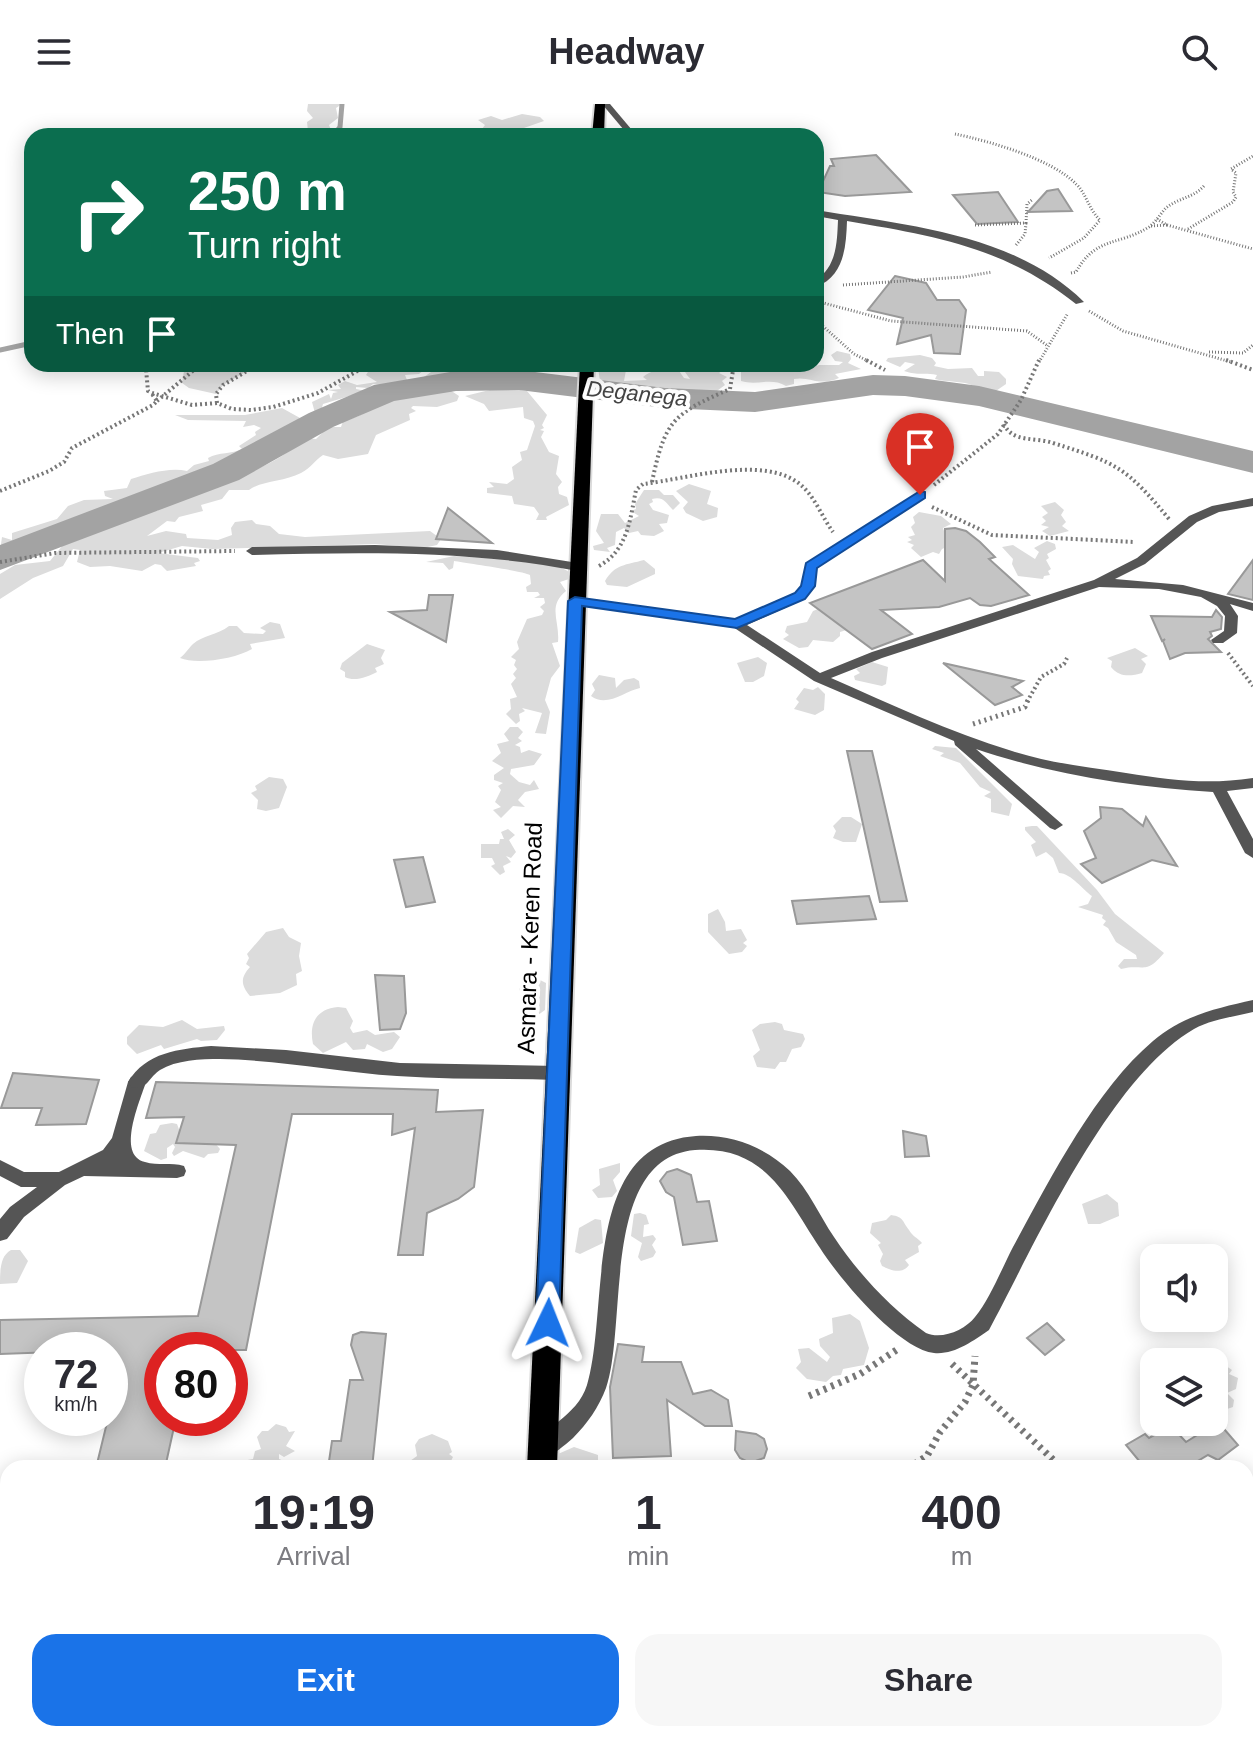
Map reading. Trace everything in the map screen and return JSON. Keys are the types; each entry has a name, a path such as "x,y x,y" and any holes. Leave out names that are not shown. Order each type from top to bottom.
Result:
{"highway":[{"path":"598,128 600,104"},
{"name":"Asmara - Keren Road","path":"542,1458 587,372"}],"street":[{"path":"606,104 626,128"},
{"path":"824,214 930,232 966,242 1023,265 1063,287 1076,300"},
{"path":"824,279 831,274 839,259 843,218"},
{"path":"737,624 800,596 808,586 811,566 920,495"},
{"path":"819,678 877,655 1098,583 1141,561 1193,519 1216,509 1253,502"},
{"path":"252,551 381,548 460,551 521,554 578,567"},
{"path":"1098,583 1150,585 1216,596 1253,607"},
{"path":"1216,596 1226,604 1232,626 1230,633 1218,640"},
{"path":"575,601 737,624 819,678 951,735 1008,755 1055,767 1176,785 1218,788 1253,783"},
{"path":"951,735 1055,825"},
{"path":"1218,788 1253,853"},
{"path":"542,1458 569,1430 597,1386 619,1220 633,1180 652,1156 676,1147 717,1141 751,1152 783,1176 833,1251 891,1316 926,1341 956,1341 982,1324 1097,1119 1154,1050 1188,1025 1253,1006"},
{"path":"1,1231 26,1204 61,1179 109,1155 120,1140 143,1069 155,1061 189,1054 242,1051 380,1069 557,1073"},
{"path":"120,1140 129,1164 138,1169"},
{"path":"0,1167 21,1180 61,1179"},
{"path":"84,1170 177,1171"},
{"path":"1,1231 16,1203 21,1180"}],"path":[{"path":"1188,229 1233,202 1236,197 1233,180 1236,173 1231,169 1253,156"},
{"path":"1150,226 1163,209 1196,195 1204,186"},
{"path":"1157,219 1175,230 1188,229 1228,244 1253,249"},
{"path":"1023,265 1053,272 1076,272 1082,257 1091,248 1150,226 1167,225"},
{"path":"1004,424 1007,431 1019,438 1048,441 1114,463 1135,478 1177,529 1129,542 992,535 933,508 920,495 998,434 1007,418 1021,400 1076,300 1123,331 1197,350 1253,370"},
{"path":"824,304 891,321 1027,331 1048,346"},
{"path":"824,327 854,354 885,370"},
{"path":"1197,350 1234,354 1243,353 1253,345"},
{"path":"146,372 148,391 157,401"},
{"path":"0,491 47,473 64,462 72,448 157,401 191,372"},
{"path":"217,403 216,394 223,385 245,372"},
{"path":"152,393 192,405 217,403 226,409 272,408 328,390 361,372"},
{"path":"652,483 660,443 669,423 688,407 730,389 733,372"},
{"path":"578,567 592,567 611,561 624,539 636,490 643,484 766,470 789,477 802,486 843,544"},
{"path":"0,562 55,553 252,551"},
{"path":"1218,640 1253,686"},
{"path":"951,735 985,718 1025,707 1041,677 1064,664 1067,658"},
{"path":"921,1460 927,1456 940,1432 965,1402 973,1385 972,1366 982,1324"},
{"path":"809,1396 853,1378 926,1341 1053,1460"}],"shaded area":[{"path":"308,104 342,104 336,108 338,118 329,125 330,128 308,128 307,122 313,118 307,111"},
{"path":"522,114 540,117 544,121 524,128 483,128 485,125 478,120 491,116 502,120"},
{"path":"837,351 850,354 848,363 861,369 835,374 839,378 832,381 794,379 794,384 786,386 775,382 741,381 741,372 824,372 824,365 843,362 835,361 831,355"},
{"path":"920,355 932,358 936,363 934,366 972,368 978,376 984,376 984,371 999,372 1006,379 1006,384 993,393 969,384 935,379 937,375 904,371 915,364 905,362 900,367 886,361 888,358"},
{"path":"184,372 245,372 223,385 216,394 189,388 182,383"},
{"path":"368,372 422,372 405,375 407,380 373,384 368,388 356,387 366,391 323,404 321,411 315,413 312,402 329,394 331,399 333,393 338,392 328,390 341,389 338,385 345,381 357,385 377,382 366,375"},
{"path":"431,372 478,372 448,379 421,379"},
{"path":"599,372 626,372 624,381 647,380 643,377 650,372 680,372 684,378 690,379 685,372 720,372 727,377 722,381 725,385 710,396 601,389"},
{"path":"502,387 527,391 547,415 542,425 544,428 540,430 544,431 541,437 549,452 559,456 556,474 562,482 558,487 559,494 567,497 569,505 546,517 547,520 536,520 539,514 534,507 514,504 512,496 487,493 487,488 494,487 489,482 507,484 514,479 512,467 522,460 520,452 527,450 535,426 533,421 524,418 523,407 489,411 484,404 465,396"},
{"path":"421,390 450,390 459,396 457,401 437,407 413,406 411,408 416,411 409,414 410,420 376,435 368,454 338,459 323,455 294,476 249,490 229,490 222,499 201,505 203,511 179,517 175,522 167,521 147,536 166,531 186,534 187,538 218,540 232,535 231,528 235,522 252,520 256,524 270,526 279,534 305,537 430,531 441,539 437,545 423,548 375,544 212,549 182,546 158,553 198,558 200,561 194,563 196,566 167,571 155,564 142,571 110,566 90,567 77,562 80,550 73,549 63,566 33,578 0,599 0,574 15,565 50,561 80,524 93,520 120,521 145,510 157,511 187,491 199,490 210,482 222,482 227,477 259,468 289,452 305,438 316,439 328,427 341,427 343,421 395,396"},
{"path":"282,408 300,418 199,480 37,539 18,541 0,551 2,537 12,540 12,533 57,519 68,506 84,500 113,499 105,496 104,491 127,488 131,479 166,470 187,471 194,465 209,461 208,458 212,456 242,449 239,446 261,428 254,425 243,427 246,421 188,420 175,415 245,415"},
{"path":"689,484 711,491 707,504 718,508 717,517 703,521 686,513 683,508 688,502 676,491"},
{"path":"644,490 659,490 664,495 673,495 680,503 673,510 659,498 652,499 653,502 649,504 653,510 669,515 667,523 659,524 664,531 654,536 641,535 638,531 629,533 624,528 616,532 615,545 607,548 610,552 594,550 593,546 604,543 596,531 601,514 618,514 625,523 639,516 631,511 636,509 635,504"},
{"path":"1055,502 1064,510 1061,515 1066,522 1062,526 1069,531 1050,536 1042,531 1049,527 1041,525 1046,521 1042,517 1048,513 1041,506"},
{"path":"919,512 941,516 951,524 943,528 949,546 939,554 933,552 921,557 911,548 914,545 907,542 912,540 908,537 915,535 911,527 915,523 913,517"},
{"path":"1047,541 1055,544 1056,549 1047,554 1050,575 1043,579 1018,576 1013,559 1002,547 1013,545 1035,559 1039,552 1034,548"},
{"path":"454,556 533,561 562,568 572,574 572,578 560,582 566,591 557,602 558,642 552,643 560,666 551,678 545,700 550,712 546,734 535,733 542,713 522,708 525,711 519,714 520,721 516,724 506,714 511,709 510,699 517,697 511,684 516,678 513,674 517,669 514,665 516,660 511,657 519,649 517,642 527,619 542,615 544,611 540,607 545,603 544,598 534,598 540,595 538,592 527,592 526,587 531,584 530,575 525,573 454,561 453,568 449,570 443,563 426,562"},
{"path":"644,560 655,569 655,574 627,587 607,585 605,581 617,568"},
{"path":"818,609 834,621 853,628 840,632 833,642 813,640 808,647 799,648 783,639 789,635 785,632 787,626 807,622 813,611"},
{"path":"270,622 280,624 285,638 250,644 252,649 226,658 196,661 180,658 197,641 229,626 237,626 244,633 263,634 266,631 260,628"},
{"path":"367,644 385,650 381,658 384,664 375,668 377,672 365,677 345,677 345,672 340,669 342,663"},
{"path":"1135,648 1148,656 1141,659 1146,664 1142,673 1122,675 1114,671 1112,661 1107,658"},
{"path":"758,657 767,663 764,676 753,682 745,682 737,663"},
{"path":"872,662 888,667 886,684 882,686 855,680 854,676 860,673 856,669"},
{"path":"599,675 615,678 616,688 624,680 634,678 639,681 640,688 610,700 597,699 591,696 595,690 592,684"},
{"path":"818,687 825,694 824,710 815,715 794,709 799,702 796,699 804,688 813,690"},
{"path":"510,727 518,727 523,732 518,738 522,741 515,745 520,747 521,753 529,750 542,754 534,765 511,769 510,774 519,782 530,785 534,780 539,789 525,792 518,800 525,807 513,806 501,818 493,810 501,807 495,802 501,790 498,786 503,783 494,780 494,775 504,768 492,761 501,753 497,744 509,741 504,734"},
{"path":"935,746 956,748 1012,804 1009,816 991,812 991,799 984,796 991,792 980,787 960,763 940,756 944,753 932,749"},
{"path":"269,777 283,779 287,787 279,808 266,811 257,809 258,800 251,793 257,790 255,786"},
{"path":"842,817 851,817 862,824 856,842 833,838 836,831 833,826"},
{"path":"1037,826 1097,890 1115,914 1164,953 1158,960 1148,967 1121,969 1118,966 1124,959 1137,959 1136,955 1116,942 1103,925 1106,921 1103,915 1078,907 1088,904 1092,896 1073,879 1059,873 1053,858 1046,852 1036,857 1031,845 1036,842 1025,827"},
{"path":"508,829 515,835 509,840 516,852 511,858 506,856 511,862 503,866 505,872 500,875 491,866 495,864 492,858 481,858 481,844 499,844 500,839 504,839 501,832"},
{"path":"718,909 726,931 741,929 747,940 743,943 747,946 742,952 729,954 708,932 708,914"},
{"path":"283,928 289,937 301,943 299,956 302,971 296,974 297,985 280,993 250,996 243,982 250,967 246,964 247,954 266,932"},
{"path":"538,979 546,983 545,1010 538,1015 531,1012 519,989 526,982"},
{"path":"346,1008 353,1021 350,1028 353,1033 367,1030 375,1035 394,1032 400,1037 392,1049 383,1052 367,1044 365,1049 353,1050 346,1042 323,1053 313,1044 313,1024 324,1011"},
{"path":"182,1020 197,1029 224,1026 225,1030 217,1040 197,1039 164,1049 161,1045 137,1054 127,1044 127,1037 139,1025 163,1027"},
{"path":"760,1024 782,1024 784,1030 803,1034 805,1039 801,1047 792,1049 786,1062 780,1062 775,1069 757,1067 753,1056 760,1050 752,1030"},
{"path":"177,1124 180,1132 214,1142 220,1149 218,1153 208,1154 204,1158 183,1151 174,1156 173,1144 167,1148 167,1158 161,1160 144,1151 150,1134 156,1133 160,1125"},
{"path":"620,1163 620,1172 613,1180 617,1191 612,1197 598,1198 592,1190 600,1185 599,1169"},
{"path":"1107,1194 1118,1203 1119,1216 1100,1224 1088,1224 1082,1204"},
{"path":"634,1214 646,1215 649,1224 644,1225 643,1237 653,1235 656,1239 652,1245 656,1252 653,1257 641,1261 638,1257 642,1243 631,1236"},
{"path":"891,1215 901,1218 922,1243 918,1246 919,1252 905,1260 909,1265 899,1271 882,1266 880,1261 883,1254 878,1245 881,1243 870,1233 872,1223 886,1220"},
{"path":"595,1219 601,1220 603,1243 580,1254 575,1252 579,1228"},
{"path":"11,1250 20,1250 28,1261 17,1283 0,1284 3,1260"},
{"path":"850,1314 860,1321 869,1348 864,1365 843,1369 841,1375 833,1376 826,1382 807,1379 796,1368 801,1362 798,1349 809,1348 827,1362 830,1357 820,1346 819,1339 833,1333 832,1318"},
{"path":"1228,1367 1232,1370 1229,1374 1238,1378 1236,1389 1228,1393"},
{"path":"1228,1394 1234,1400 1233,1407 1228,1409"},
{"path":"276,1424 286,1427 289,1432 295,1431 286,1446 295,1451 284,1457 279,1454 282,1460 248,1460 253,1459 255,1451 261,1449 257,1437 262,1431 268,1431"},
{"path":"432,1434 448,1441 452,1452 449,1454 453,1457 451,1460 411,1460 417,1456 415,1445 419,1439"},
{"path":"574,1447 598,1455 598,1460 558,1460 558,1454"}],"building":[{"path":"876,155 911,192 845,196 824,193 824,179 830,166 834,166 831,159"},
{"path":"1058,189 1072,211 1028,212 1047,191"},
{"path":"998,192 1018,222 977,224 953,195"},
{"path":"895,276 926,283 937,300 959,300 966,310 960,354 934,353 931,335 897,344 903,318 868,310"},
{"path":"448,508 492,543 436,539"},
{"path":"945,529 966,531 980,542 995,557 989,559 1029,595 991,606 980,605 970,598 939,607 881,610 912,634 872,649 810,603 923,560 945,581"},
{"path":"1253,560 1253,600 1228,594"},
{"path":"429,595 453,595 446,642 390,612 427,610"},
{"path":"1216,610 1222,617 1221,629 1210,632 1212,636 1208,639 1221,652 1185,653 1170,659 1163,641 1165,639 1162,641 1151,616 1212,617"},
{"path":"943,663 1023,681 1012,687 1022,695 995,705"},
{"path":"847,751 872,751 907,901 880,902"},
{"path":"1100,807 1122,809 1143,826 1146,817 1177,866 1152,860 1102,883 1081,864 1096,858 1084,831 1101,818"},
{"path":"423,857 435,902 406,907 394,860"},
{"path":"869,896 876,919 797,924 792,901"},
{"path":"375,975 404,976 406,1013 400,1029 380,1030"},
{"path":"13,1073 99,1080 86,1124 36,1125 42,1108 1,1108"},
{"path":"156,1082 438,1090 436,1112 483,1110 474,1187 458,1199 427,1213 423,1255 398,1255 415,1128 392,1135 393,1114 292,1114 248,1340 248,1332 144,1332 144,1436 172,1436 167,1460 98,1460 104,1436 128,1436 128,1332 24,1332 24,1353 0,1354 0,1320 198,1316 236,1145 176,1143 184,1117 146,1118"},
{"path":"903,1131 926,1136 929,1156 905,1157"},
{"path":"677,1169 691,1175 697,1202 709,1201 717,1241 683,1245 674,1197 666,1192 660,1181 667,1172"},
{"path":"1047,1323 1064,1340 1045,1355 1027,1338"},
{"path":"361,1332 386,1334 373,1460 329,1460 332,1441 341,1441 350,1380 363,1380 351,1345 353,1335"},
{"path":"618,1344 644,1347 642,1362 681,1362 693,1394 711,1390 728,1400 732,1426 705,1426 667,1400 671,1456 613,1458 610,1387"},
{"path":"736,1431 756,1434 764,1439 767,1449 764,1458 758,1460 744,1460 735,1450"},
{"path":"1228,1434 1238,1445 1218,1460 1208,1455 1200,1460 1138,1460 1126,1445 1142,1436 1180,1436 1186,1442 1196,1436 1228,1436"}],"waterway":[{"path":"339,128 342,104"},
{"path":"0,350 24,345"},
{"name":"Deganega","path":"0,558 226,472 321,420 386,392 456,381 519,380 665,398 755,402 873,385 905,386 979,396 1253,462"}],"route":[{"path":"548,1323 575,601 737,624 800,596 808,586 811,566 920,495"}]}
